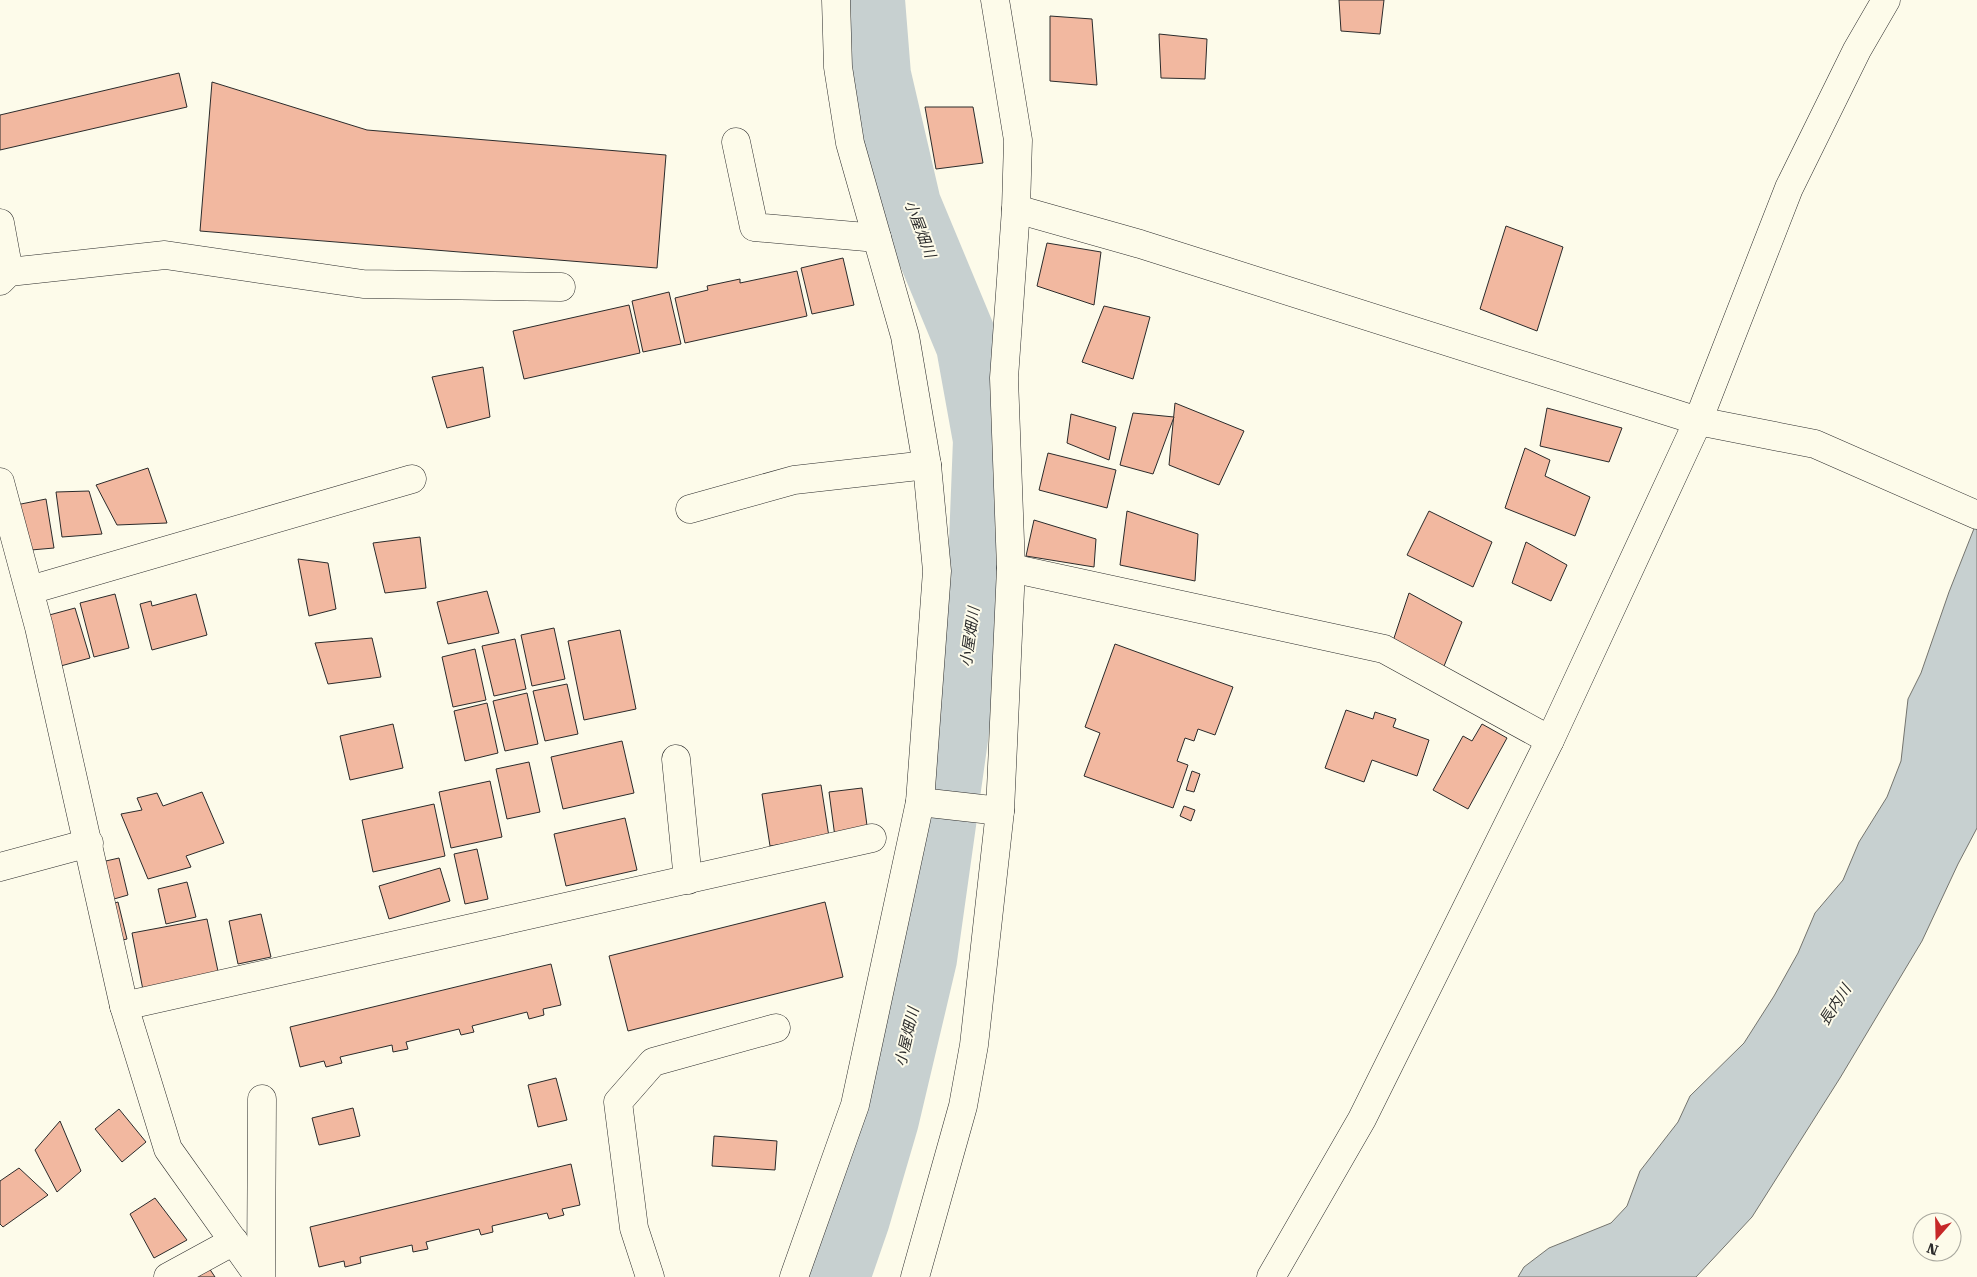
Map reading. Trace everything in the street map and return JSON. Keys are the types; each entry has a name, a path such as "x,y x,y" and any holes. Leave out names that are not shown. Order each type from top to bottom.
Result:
{"street":[{"path":"794,1277 855,1105 927,803 937,571 928,465 905,336 850,143 838,68 836,0"},
{"path":"915,1277 964,1097 974,1045 994,811 1011,568 1004,378 1016,209 1018,140 995,0"},
{"path":"1271,1277 1362,1119 1550,740 1698,421 1788,188 1856,50 1886,0"},
{"path":"736,142 754,227 877,238"},
{"path":"1016,209 1140,244 1698,421 1816,444 1977,515"},
{"path":"0,223 5,276 165,255 363,284 560,286"},
{"path":"690,509 794,480 928,465"},
{"path":"30,590 412,479"},
{"path":"0,482 30,590 89,843 124,1006 168,1149 260,1277"},
{"path":"1011,568 1384,649 1550,740"},
{"path":"676,759 688,880"},
{"path":"927,803 994,811"},
{"path":"124,1006 872,838"},
{"path":"0,867 89,843"},
{"path":"650,1277 634,1228 618,1102 653,1062 776,1028"},
{"path":"260,1277 262,1099"},
{"path":"168,1277 234,1241"}],"water":[{"name":"長内川","path":"1977,521 1977,828 1922,941 1840,1078 1752,1217 1696,1277 1518,1277 1524,1267 1549,1248 1611,1223 1627,1206 1640,1171 1678,1122 1690,1096 1744,1043 1774,996 1798,953 1815,913 1843,880 1859,842 1887,797 1901,761 1908,699 1921,673 1949,592"}],"building":[{"path":"1339,0 1384,0 1380,34 1341,31"},
{"path":"1050,16 1092,19 1097,85 1050,81"},
{"path":"1159,34 1207,39 1205,79 1161,78"},
{"path":"179,73 187,107 0,150 0,115"},
{"path":"212,82 367,130 666,155 657,268 200,231"},
{"path":"925,107 973,107 983,163 936,169"},
{"path":"1506,226 1563,247 1537,331 1480,309"},
{"path":"1047,243 1101,252 1094,305 1037,286"},
{"path":"843,258 854,305 812,314 801,268"},
{"path":"797,271 807,316 685,343 675,298 708,290 707,286 740,279 740,283"},
{"path":"669,292 681,344 643,352 632,301"},
{"path":"629,305 640,353 524,379 513,331"},
{"path":"1104,306 1150,317 1133,379 1082,362"},
{"path":"483,367 490,417 447,428 432,377"},
{"path":"1175,403 1244,431 1219,485 1169,465"},
{"path":"1547,408 1622,428 1609,462 1540,446"},
{"path":"1133,413 1174,417 1153,474 1120,465"},
{"path":"1071,414 1116,427 1109,460 1067,443"},
{"path":"1525,448 1550,460 1545,476 1590,497 1575,536 1505,508"},
{"path":"1048,453 1116,470 1107,508 1039,490"},
{"path":"148,468 167,523 117,525 96,485"},
{"path":"89,491 102,534 62,537 56,492"},
{"path":"46,499 54,548 31,550 16,505"},
{"path":"1127,511 1198,534 1195,581 1120,565"},
{"path":"1429,511 1492,542 1473,587 1407,555"},
{"path":"1034,520 1096,539 1094,567 1026,556"},
{"path":"420,537 426,588 385,593 373,543"},
{"path":"1526,542 1567,565 1551,601 1512,583"},
{"path":"298,559 328,563 336,609 309,616"},
{"path":"487,591 499,633 448,644 437,602"},
{"path":"1409,593 1462,622 1442,671 1393,641"},
{"path":"115,594 129,648 94,657 80,603"},
{"path":"196,594 207,635 152,650 140,604 151,601 152,606"},
{"path":"75,608 90,658 57,667 42,617"},
{"path":"554,628 565,679 532,686 521,635"},
{"path":"620,630 636,709 584,720 568,641"},
{"path":"372,638 381,677 328,684 315,643"},
{"path":"515,639 526,689 494,696 482,646"},
{"path":"1115,644 1233,687 1215,735 1198,729 1194,741 1185,738 1177,761 1188,765 1173,808 1084,776 1100,733 1085,727"},
{"path":"475,649 486,700 453,707 442,657"},
{"path":"567,684 578,734 545,741 533,691"},
{"path":"527,693 538,744 505,751 493,701"},
{"path":"487,703 498,753 465,761 454,711"},
{"path":"1346,710 1373,719 1375,712 1396,719 1393,727 1429,740 1417,776 1372,760 1364,782 1325,768"},
{"path":"393,724 403,768 350,780 340,736"},
{"path":"1482,724 1507,738 1468,809 1433,790 1463,736 1472,741"},
{"path":"622,741 634,793 563,809 551,757"},
{"path":"529,762 540,812 507,819 496,769"},
{"path":"1192,771 1200,774 1194,792 1186,790"},
{"path":"490,781 502,837 451,848 439,792"},
{"path":"821,785 829,837 770,846 762,794"},
{"path":"862,788 868,833 835,837 829,792"},
{"path":"202,792 224,843 186,856 191,867 148,879 121,814 142,810 137,798 157,793 163,806"},
{"path":"434,804 445,856 373,872 362,820"},
{"path":"1184,806 1195,810 1191,821 1180,816"},
{"path":"625,818 637,870 566,886 554,834"},
{"path":"477,849 488,899 465,904 454,854"},
{"path":"119,858 128,895 107,901 97,863"},
{"path":"440,868 450,901 389,919 379,886"},
{"path":"187,882 196,917 166,924 158,889"},
{"path":"118,902 127,939 114,942 105,906"},
{"path":"825,902 843,977 628,1031 609,956"},
{"path":"261,914 271,957 238,964 229,921"},
{"path":"207,919 219,976 143,990 132,933"},
{"path":"551,964 561,1005 543,1009 544,1015 529,1019 527,1012 472,1026 474,1032 461,1035 459,1029 406,1042 408,1049 393,1052 392,1045 340,1057 342,1063 326,1067 324,1061 300,1067 290,1027"},
{"path":"556,1078 567,1120 538,1127 528,1085"},
{"path":"353,1108 360,1136 319,1145 312,1118"},
{"path":"119,1109 146,1142 122,1162 95,1129"},
{"path":"60,1121 81,1171 57,1192 35,1150"},
{"path":"714,1136 777,1141 775,1170 712,1166"},
{"path":"571,1164 580,1205 562,1209 564,1215 549,1219 547,1213 492,1226 493,1232 481,1235 479,1229 426,1242 428,1249 413,1252 412,1245 360,1257 361,1263 345,1267 344,1261 319,1267 310,1227"},
{"path":"19,1168 48,1195 3,1227 0,1224 0,1181"},
{"path":"155,1198 187,1240 154,1258 130,1214"},
{"path":"209,1268 215,1277 194,1277"}],"waterway":[{"name":"小屋畑川","path":"838,1277 858,1219 887,1120 925,959 980,568 985,440 968,346 909,204 879,75 873,0"}]}
